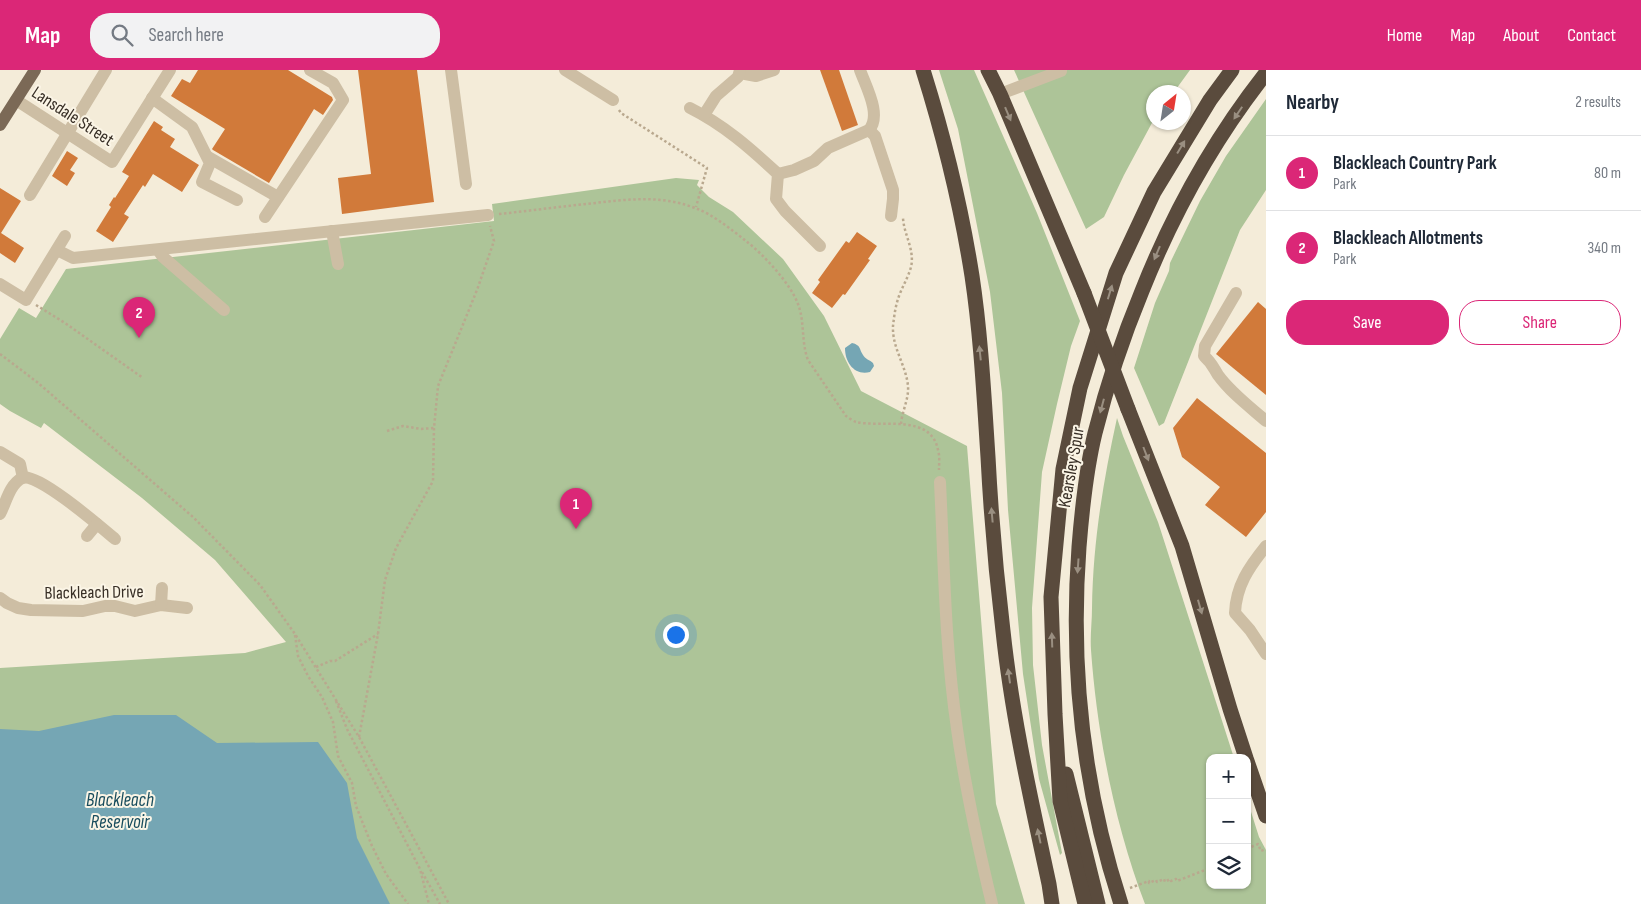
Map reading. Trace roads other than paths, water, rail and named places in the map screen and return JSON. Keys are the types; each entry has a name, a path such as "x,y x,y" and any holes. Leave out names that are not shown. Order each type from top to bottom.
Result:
{"highway":[{"path":"924,70 951,173 972,276 1004,642 1012,703 1052,904"},
{"path":"988,70 1000,94 1084,293 1182,546 1230,709 1245,754"},
{"name":"Kearsley Spur","path":"1057,741 1051,597 1063,469 1080,388 1116,273 1154,192 1210,100 1232,70"},
{"name":"Kearsley Spur","path":"1119,898 1102,841 1088,777 1078,694 1075,629 1077,574 1081,518 1088,470 1105,398 1130,320 1158,250 1204,163 1266,73"},
{"path":"1057,741 1060,801 1085,904"},
{"path":"1057,741 1098,904"},
{"path":"1251,771 1266,816"},
{"path":"1049,884 1056,904"}],"main road":[{"path":"0,125 35,70"}],"street":[{"path":"30,195 106,70"},
{"path":"170,70 152,98 192,127 210,163 202,182 237,200"},
{"path":"265,217 343,100 333,83 310,70"},
{"path":"451,70 466,184"},
{"path":"565,70 613,100"},
{"path":"704,114 716,96 733,82 740,71 756,76 774,70"},
{"path":"778,174 794,170 814,161 828,148 870,130 874,125 874,110 860,70"},
{"path":"1000,94 1061,71"},
{"name":"Lansdale Street","path":"16,100 112,162 152,98"},
{"path":"690,108 713,119 743,142 778,174"},
{"path":"870,130 875,136 893,190 897,215"},
{"path":"208,158 278,197"},
{"path":"778,174 776,199 785,211 820,246"},
{"path":"57,250 73,258 488,215"},
{"path":"332,231 338,264"},
{"path":"0,284 26,300 65,236"},
{"path":"158,250 163,257 224,310"},
{"path":"1236,293 1204,346 1204,356 1213,364 1218,375 1266,422"},
{"path":"0,452 20,464 24,478"},
{"path":"0,514 11,490 20,479 34,479 115,539"},
{"path":"940,482 948,647 956,728 979,850 992,904"},
{"path":"87,536 97,524"},
{"path":"1266,546 1250,566 1236,598 1235,613 1250,630 1266,654"},
{"name":"Blackleach Drive","path":"161,605 162,588"},
{"name":"Blackleach Drive","path":"0,598 18,608 31,610 83,611 115,606 135,611 161,605 187,608"}],"water":[{"path":"852,343 858,346 864,356 873,363 874,366 870,372 865,373 855,370 849,363 845,354 845,348"},
{"name":"Blackleach Reservoir","path":"114,715 176,715 217,743 318,742 347,783 357,838 390,904 0,904 0,729 39,731"}],"place":[{"name":"Blackleach Allotments","path":"139,338"},
{"name":"Blackleach Country Park","path":"576,529"}]}
